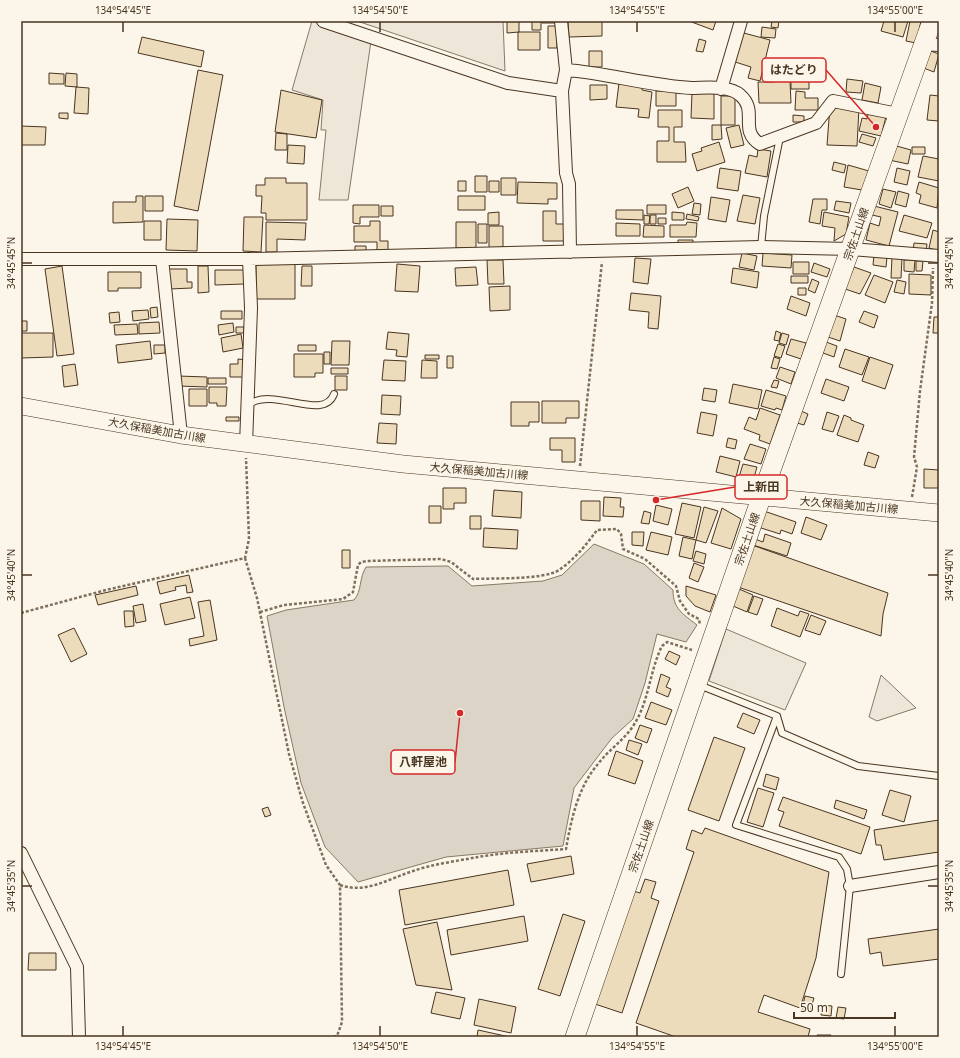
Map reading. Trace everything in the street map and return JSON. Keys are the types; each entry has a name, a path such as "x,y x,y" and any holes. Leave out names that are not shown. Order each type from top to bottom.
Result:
{"main road":[{"name":"宗佐土山線","path":"575,1037 698,685 761,498 898,114 931,44 932,21"},
{"name":"大久保稲美加古川線","path":"21,406 181,435 246,445 403,464 761,498 939,513"}],"street":[{"path":"561,21 566,70 562,91 566,172 569,184 570,252"},
{"path":"721,89 741,21"},
{"path":"330,22 508,83 562,91"},
{"path":"566,70 592,72 667,87 721,89 738,93 744,98 749,107 750,134 753,139 760,144 816,123 833,101 898,114"},
{"path":"21,259 249,259 761,247 851,249 936,256"},
{"path":"162,259 181,435"},
{"path":"246,445 246,412 249,404 251,308 249,259"},
{"path":"21,852 77,967 79,1037"},
{"path":"850,886 939,872"}],"lane":[{"path":"761,247 764,216 780,137"},
{"path":"249,404 265,398 284,399 308,405 323,406 332,400 334,394"},
{"path":"698,685 777,716"},
{"path":"777,716 782,733 858,766 939,776"},
{"path":"777,716 736,825 839,857 847,869 850,886 842,974"}],"path":[{"path":"579,480 603,251"},
{"path":"910,510 917,467 914,458 920,391 932,303 936,256"},
{"path":"246,445 249,539 245,558 260,612 289,754 303,803 326,865 340,885 342,1022 336,1036 333,1037"},
{"path":"260,612 284,605 343,599 353,592 358,565 361,562 367,561 441,559 452,562 473,579 544,576 558,570 588,542 597,530 617,529 621,534 623,550 645,559 676,586 680,601 689,614 699,619 701,630"},
{"path":"21,613 106,590 245,558"},
{"path":"340,885 350,888 363,888 414,871 480,857 566,849 570,825 588,777 598,763 621,741 635,724 642,710 662,646 667,642 694,651 695,646"}],"shaded area":[{"path":"312,21 371,41 348,200 319,200 326,130 321,130 323,100 292,90"},
{"path":"357,21 503,21 505,71"},
{"path":"594,544 644,564 673,590 673,597 677,607 697,625 686,642 657,634 645,683 633,719 612,738 574,788 563,846 446,857 358,882 325,847 301,783 284,707 267,616 286,610 354,600 357,596 366,567 448,566 472,586 543,581 562,575"},
{"path":"726,629 806,663 785,710 709,681"},
{"path":"881,675 916,708 877,721 869,717"}],"building":[{"path":"507,21 519,21 519,32 507,33"},
{"path":"532,21 541,21 541,30 532,30"},
{"path":"542,21 555,21 555,23 542,23"},
{"path":"568,21 602,21 602,36 569,37"},
{"path":"689,21 716,21 713,30"},
{"path":"772,21 779,21 778,28 771,27"},
{"path":"884,21 908,21 903,37 881,31"},
{"path":"910,21 921,21 916,43 906,41"},
{"path":"548,26 557,26 557,48 548,48"},
{"path":"762,27 776,29 775,38 761,37"},
{"path":"518,32 540,32 540,50 518,50"},
{"path":"740,32 770,40 760,81 748,78 751,67 732,61"},
{"path":"142,37 204,51 201,67 138,53"},
{"path":"699,39 706,41 703,52 696,51"},
{"path":"928,50 939,54 934,72 921,67"},
{"path":"589,51 602,51 602,67 589,67"},
{"path":"198,70 223,75 198,211 174,206"},
{"path":"49,73 64,74 64,84 49,84"},
{"path":"66,73 77,74 77,87 65,86"},
{"path":"773,74 780,74 780,81 790,81 791,103 759,103 758,82 774,82"},
{"path":"847,79 863,81 861,93 846,92"},
{"path":"791,81 809,81 809,89 791,89"},
{"path":"619,83 642,86 642,90 652,92 649,118 638,117 639,109 616,107"},
{"path":"865,83 881,87 878,103 862,100"},
{"path":"590,85 607,85 607,99 590,100"},
{"path":"76,87 89,88 88,114 74,113"},
{"path":"281,90 322,100 316,138 275,132"},
{"path":"656,91 676,91 676,106 656,106"},
{"path":"796,91 805,92 805,98 818,98 818,110 795,110"},
{"path":"692,92 714,93 714,119 691,118"},
{"path":"930,95 939,96 939,121 927,120"},
{"path":"721,96 735,96 735,125 721,125"},
{"path":"830,106 859,108 857,146 827,145"},
{"path":"869,109 887,113 881,136 859,131 862,118 867,119"},
{"path":"658,110 682,110 682,127 674,127 674,142 685,142 686,162 657,162 657,141 669,141 669,127 658,127"},
{"path":"59,113 68,113 68,119 59,118"},
{"path":"793,115 804,116 804,122 793,122"},
{"path":"712,125 721,125 722,139 712,140"},
{"path":"739,125 744,145 731,148 726,128"},
{"path":"21,126 46,127 45,145 21,145"},
{"path":"276,133 287,134 287,150 275,150"},
{"path":"862,134 876,138 873,146 859,142"},
{"path":"719,142 725,162 697,171 692,154 702,151 701,148"},
{"path":"288,145 305,146 304,164 287,163"},
{"path":"893,145 911,150 908,164 889,160"},
{"path":"912,147 925,147 925,154 912,154"},
{"path":"758,149 771,151 767,177 745,173 749,155 757,157"},
{"path":"923,156 939,159 939,181 918,177"},
{"path":"834,162 846,165 844,173 832,170"},
{"path":"848,165 869,171 862,190 844,187"},
{"path":"720,168 741,171 738,191 717,188"},
{"path":"897,168 910,171 907,185 894,182"},
{"path":"475,176 487,176 487,192 475,192"},
{"path":"265,178 286,178 286,183 307,183 307,220 266,220 266,213 261,213 262,196 256,196 256,185 265,185"},
{"path":"501,178 516,178 516,195 501,195"},
{"path":"458,181 466,181 466,191 458,191"},
{"path":"489,181 499,181 499,192 489,192"},
{"path":"518,182 557,183 557,199 548,199 548,204 517,203"},
{"path":"919,182 939,188 937,208 919,203 921,195 916,193"},
{"path":"688,187 694,201 678,208 672,194"},
{"path":"883,189 896,192 891,208 879,204"},
{"path":"898,191 909,194 906,207 895,204"},
{"path":"743,195 760,198 755,224 737,221"},
{"path":"136,196 143,196 143,222 113,223 113,202 136,202"},
{"path":"145,196 163,196 163,211 145,211"},
{"path":"458,196 485,196 485,210 458,210"},
{"path":"711,197 730,200 726,222 708,219"},
{"path":"813,199 827,199 827,210 822,210 820,224 809,222"},
{"path":"836,201 851,203 849,213 834,210"},
{"path":"694,203 701,204 700,215 692,214"},
{"path":"353,205 379,205 379,217 360,217 360,224 353,223"},
{"path":"647,205 666,205 666,214 647,214"},
{"path":"381,206 393,206 393,216 381,216"},
{"path":"874,206 898,212 889,246 866,240 870,223 879,226 881,217 872,215"},
{"path":"616,210 643,210 643,220 616,219"},
{"path":"543,211 556,211 556,224 566,224 566,241 543,241"},
{"path":"499,212 499,225 488,225 488,213"},
{"path":"672,212 684,213 684,220 672,220"},
{"path":"824,212 849,217 846,234 834,241 835,228 822,226"},
{"path":"687,214 699,217 698,221 686,219"},
{"path":"644,215 650,216 649,224 644,224"},
{"path":"650,215 656,215 656,224 650,224"},
{"path":"904,215 932,223 927,238 899,231"},
{"path":"244,217 263,217 261,252 243,251"},
{"path":"658,218 666,218 666,224 658,224"},
{"path":"167,219 198,220 197,251 166,250"},
{"path":"144,221 161,221 161,240 144,240"},
{"path":"370,221 380,221 380,241 388,241 388,251 377,251 377,242 354,242 354,226 370,226"},
{"path":"266,222 306,223 305,240 277,239 277,252 266,252"},
{"path":"456,222 476,222 476,248 456,248"},
{"path":"687,222 697,223 696,237 670,237 670,225 686,225"},
{"path":"616,223 640,224 640,236 616,236"},
{"path":"478,224 487,224 487,243 478,243"},
{"path":"644,225 664,226 664,237 643,237"},
{"path":"489,226 503,226 503,247 489,248"},
{"path":"933,230 939,232 939,251 929,248"},
{"path":"678,240 693,240 693,245 678,245"},
{"path":"914,243 927,244 926,252 913,251"},
{"path":"355,246 366,246 366,253 355,253"},
{"path":"742,253 757,256 754,270 739,267"},
{"path":"763,253 792,255 791,268 762,266"},
{"path":"874,255 887,257 886,267 873,265"},
{"path":"892,257 902,258 901,278 891,278"},
{"path":"635,258 651,259 648,284 633,282"},
{"path":"487,260 503,260 504,284 488,284"},
{"path":"904,260 915,260 914,272 904,271"},
{"path":"916,261 923,261 922,271 916,271"},
{"path":"793,262 809,262 809,274 793,274"},
{"path":"256,263 295,263 295,299 256,299"},
{"path":"814,263 830,269 827,277 811,272"},
{"path":"397,264 420,266 418,292 395,291"},
{"path":"62,266 74,354 57,356 45,269"},
{"path":"198,266 208,266 209,292 198,293"},
{"path":"302,266 312,266 312,286 301,286"},
{"path":"476,267 478,285 456,286 455,268"},
{"path":"854,267 871,273 860,294 845,289"},
{"path":"733,268 759,272 757,288 731,283"},
{"path":"168,269 187,269 187,282 192,282 192,288 169,289"},
{"path":"215,270 244,270 244,284 215,285"},
{"path":"108,272 141,272 141,288 118,288 118,291 108,291"},
{"path":"909,274 931,275 931,295 909,294"},
{"path":"874,275 893,282 885,303 865,295"},
{"path":"791,276 808,276 808,283 791,283"},
{"path":"812,279 819,282 815,293 808,290"},
{"path":"897,280 906,282 904,294 894,292"},
{"path":"510,286 510,310 490,311 489,287"},
{"path":"798,288 806,288 806,295 798,295"},
{"path":"631,293 661,296 658,329 648,328 649,312 629,310"},
{"path":"791,296 810,303 806,316 787,309"},
{"path":"157,307 158,317 151,318 150,308"},
{"path":"148,310 149,319 133,321 132,311"},
{"path":"221,311 242,311 242,319 221,319"},
{"path":"864,311 878,316 874,328 859,322"},
{"path":"119,312 120,322 110,323 109,313"},
{"path":"834,315 846,319 840,341 828,337"},
{"path":"934,317 939,317 939,333 933,333"},
{"path":"21,321 27,321 27,331 21,331"},
{"path":"159,322 160,333 139,334 139,323"},
{"path":"233,323 234,332 219,335 218,325"},
{"path":"137,324 138,334 115,335 114,325"},
{"path":"236,327 244,327 244,333 236,333"},
{"path":"776,331 781,333 779,341 774,340"},
{"path":"388,332 409,334 407,357 396,356 397,350 386,349"},
{"path":"21,333 53,333 53,357 21,358"},
{"path":"782,333 789,335 786,345 779,343"},
{"path":"241,334 243,348 223,352 221,338"},
{"path":"791,339 806,343 801,359 786,354"},
{"path":"150,341 152,359 118,363 116,345"},
{"path":"332,341 350,341 349,365 331,365"},
{"path":"826,342 837,346 834,357 823,353"},
{"path":"778,344 785,346 781,358 774,356"},
{"path":"154,345 165,345 165,353 154,354"},
{"path":"298,345 316,345 316,351 298,351"},
{"path":"845,349 869,357 862,375 839,367"},
{"path":"324,352 330,352 330,364 324,364"},
{"path":"294,354 323,354 323,373 315,373 315,377 294,377"},
{"path":"425,355 439,355 439,359 425,359"},
{"path":"447,356 453,356 453,368 447,368"},
{"path":"774,357 780,359 777,369 771,368"},
{"path":"870,357 893,365 885,389 862,381"},
{"path":"238,359 247,360 247,377 230,377 230,364 238,364"},
{"path":"384,360 406,361 405,381 382,380"},
{"path":"422,360 437,361 437,378 421,378"},
{"path":"75,364 78,385 64,387 62,366"},
{"path":"780,367 795,372 791,384 776,378"},
{"path":"331,368 348,368 348,374 331,374"},
{"path":"178,376 207,377 207,387 178,386"},
{"path":"335,376 347,376 347,390 335,390"},
{"path":"208,378 226,378 226,384 208,384"},
{"path":"826,379 849,387 844,401 821,393"},
{"path":"774,380 779,381 777,388 771,387"},
{"path":"733,384 762,390 758,409 729,403"},
{"path":"209,387 227,387 226,406 217,406 217,403 209,403"},
{"path":"704,388 717,390 715,402 702,400"},
{"path":"189,389 207,389 207,406 189,406"},
{"path":"766,390 786,396 782,410 776,408 775,410 761,406"},
{"path":"382,395 401,396 400,415 381,414"},
{"path":"542,401 579,401 579,418 566,418 566,423 542,423"},
{"path":"511,402 539,402 539,422 529,422 529,426 511,426"},
{"path":"760,408 780,415 770,444 759,440 760,435 744,429 749,417 756,420"},
{"path":"801,411 808,414 804,425 797,423"},
{"path":"701,412 717,415 713,436 697,433"},
{"path":"827,412 839,416 833,432 822,429"},
{"path":"844,415 851,418 851,420 864,425 858,442 837,435"},
{"path":"226,417 239,417 239,421 226,421"},
{"path":"379,423 397,424 396,444 377,443"},
{"path":"550,438 575,438 575,462 562,462 562,450 550,450"},
{"path":"728,438 737,440 735,449 726,447"},
{"path":"750,444 766,449 761,464 744,459"},
{"path":"868,452 879,456 875,468 864,465"},
{"path":"720,456 740,461 736,477 716,472"},
{"path":"743,464 757,467 753,481 739,477"},
{"path":"924,469 939,470 939,488 924,488"},
{"path":"443,488 466,488 466,503 454,503 454,509 443,509"},
{"path":"494,490 522,492 521,518 492,516"},
{"path":"604,497 621,498 620,507 624,507 623,517 603,516"},
{"path":"581,501 600,501 600,521 581,520"},
{"path":"682,503 701,507 694,538 675,534"},
{"path":"656,505 672,509 668,525 653,521"},
{"path":"429,506 441,506 441,523 429,523"},
{"path":"704,507 718,511 706,543 696,540"},
{"path":"722,508 741,519 731,549 711,543"},
{"path":"644,511 651,513 649,524 641,523"},
{"path":"764,511 796,522 792,534 781,530 780,534 758,527"},
{"path":"470,516 481,516 481,529 470,529"},
{"path":"806,517 827,525 821,540 801,533"},
{"path":"484,528 518,530 517,549 483,547"},
{"path":"632,532 644,532 643,546 632,545"},
{"path":"651,532 672,537 668,555 646,550"},
{"path":"765,534 791,543 787,556 753,545 755,539 763,542"},
{"path":"683,537 696,540 692,559 679,556"},
{"path":"752,545 888,593 883,614 881,636 738,587"},
{"path":"342,550 350,550 350,568 342,568"},
{"path":"696,551 706,554 704,564 693,561"},
{"path":"694,563 704,567 698,582 689,578"},
{"path":"189,575 193,592 187,593 186,585 175,587 176,590 160,594 157,582"},
{"path":"136,586 138,595 98,605 95,595"},
{"path":"686,586 716,595 710,612 695,606 686,596"},
{"path":"739,589 753,595 747,612 733,606"},
{"path":"754,596 763,599 757,615 748,612"},
{"path":"190,597 195,618 165,625 160,604"},
{"path":"210,600 217,640 190,646 189,639 204,636 198,602"},
{"path":"143,604 146,621 136,623 133,606"},
{"path":"777,608 798,616 800,611 809,614 800,637 771,626"},
{"path":"124,611 133,611 134,626 125,627"},
{"path":"811,615 826,621 820,635 805,630"},
{"path":"74,628 87,654 71,662 58,635"},
{"path":"669,651 680,656 676,665 665,659"},
{"path":"661,674 670,678 666,687 671,689 668,697 656,692"},
{"path":"651,702 672,710 666,725 645,718"},
{"path":"743,713 760,720 754,734 737,727"},
{"path":"640,725 652,729 647,743 635,738"},
{"path":"714,737 745,748 719,821 688,810"},
{"path":"629,740 642,744 638,755 626,750"},
{"path":"616,751 643,761 635,784 608,775"},
{"path":"766,774 779,778 776,790 763,786"},
{"path":"758,788 774,793 763,827 747,822"},
{"path":"890,790 911,796 904,822 882,815"},
{"path":"783,797 870,827 861,854 779,826 784,812 778,810"},
{"path":"836,800 867,810 864,819 834,808"},
{"path":"268,807 271,815 265,817 262,809"},
{"path":"939,820 939,852 884,860 881,845 876,845 874,830"},
{"path":"705,828 829,872 816,958 800,1008 764,995 758,1012 810,1029 808,1037 676,1037 636,1023 694,852 686,849 692,830 702,834"},
{"path":"571,856 574,874 531,882 527,864"},
{"path":"508,870 514,905 405,925 399,890"},
{"path":"645,879 656,882 651,898 659,901 622,1013 592,1003 630,890 640,893"},
{"path":"563,914 585,921 560,996 538,989"},
{"path":"524,916 528,941 451,955 447,930"},
{"path":"437,922 452,990 416,985 403,929"},
{"path":"939,929 939,959 883,966 881,952 870,954 868,939"},
{"path":"29,953 56,953 56,970 28,970"},
{"path":"436,992 465,998 460,1019 431,1013"},
{"path":"805,996 814,998 810,1011 802,1009"},
{"path":"479,999 516,1007 511,1033 474,1025"},
{"path":"821,1005 832,1006 831,1016 821,1015"},
{"path":"838,1007 846,1008 844,1019 836,1018"},
{"path":"478,1030 510,1037 477,1037"},
{"path":"817,1035 831,1035 831,1037 817,1037"}],"place":[{"name":"はたどり","path":"876,127"},
{"name":"上新田","path":"656,500"},
{"name":"八軒屋池","path":"460,713"}]}
